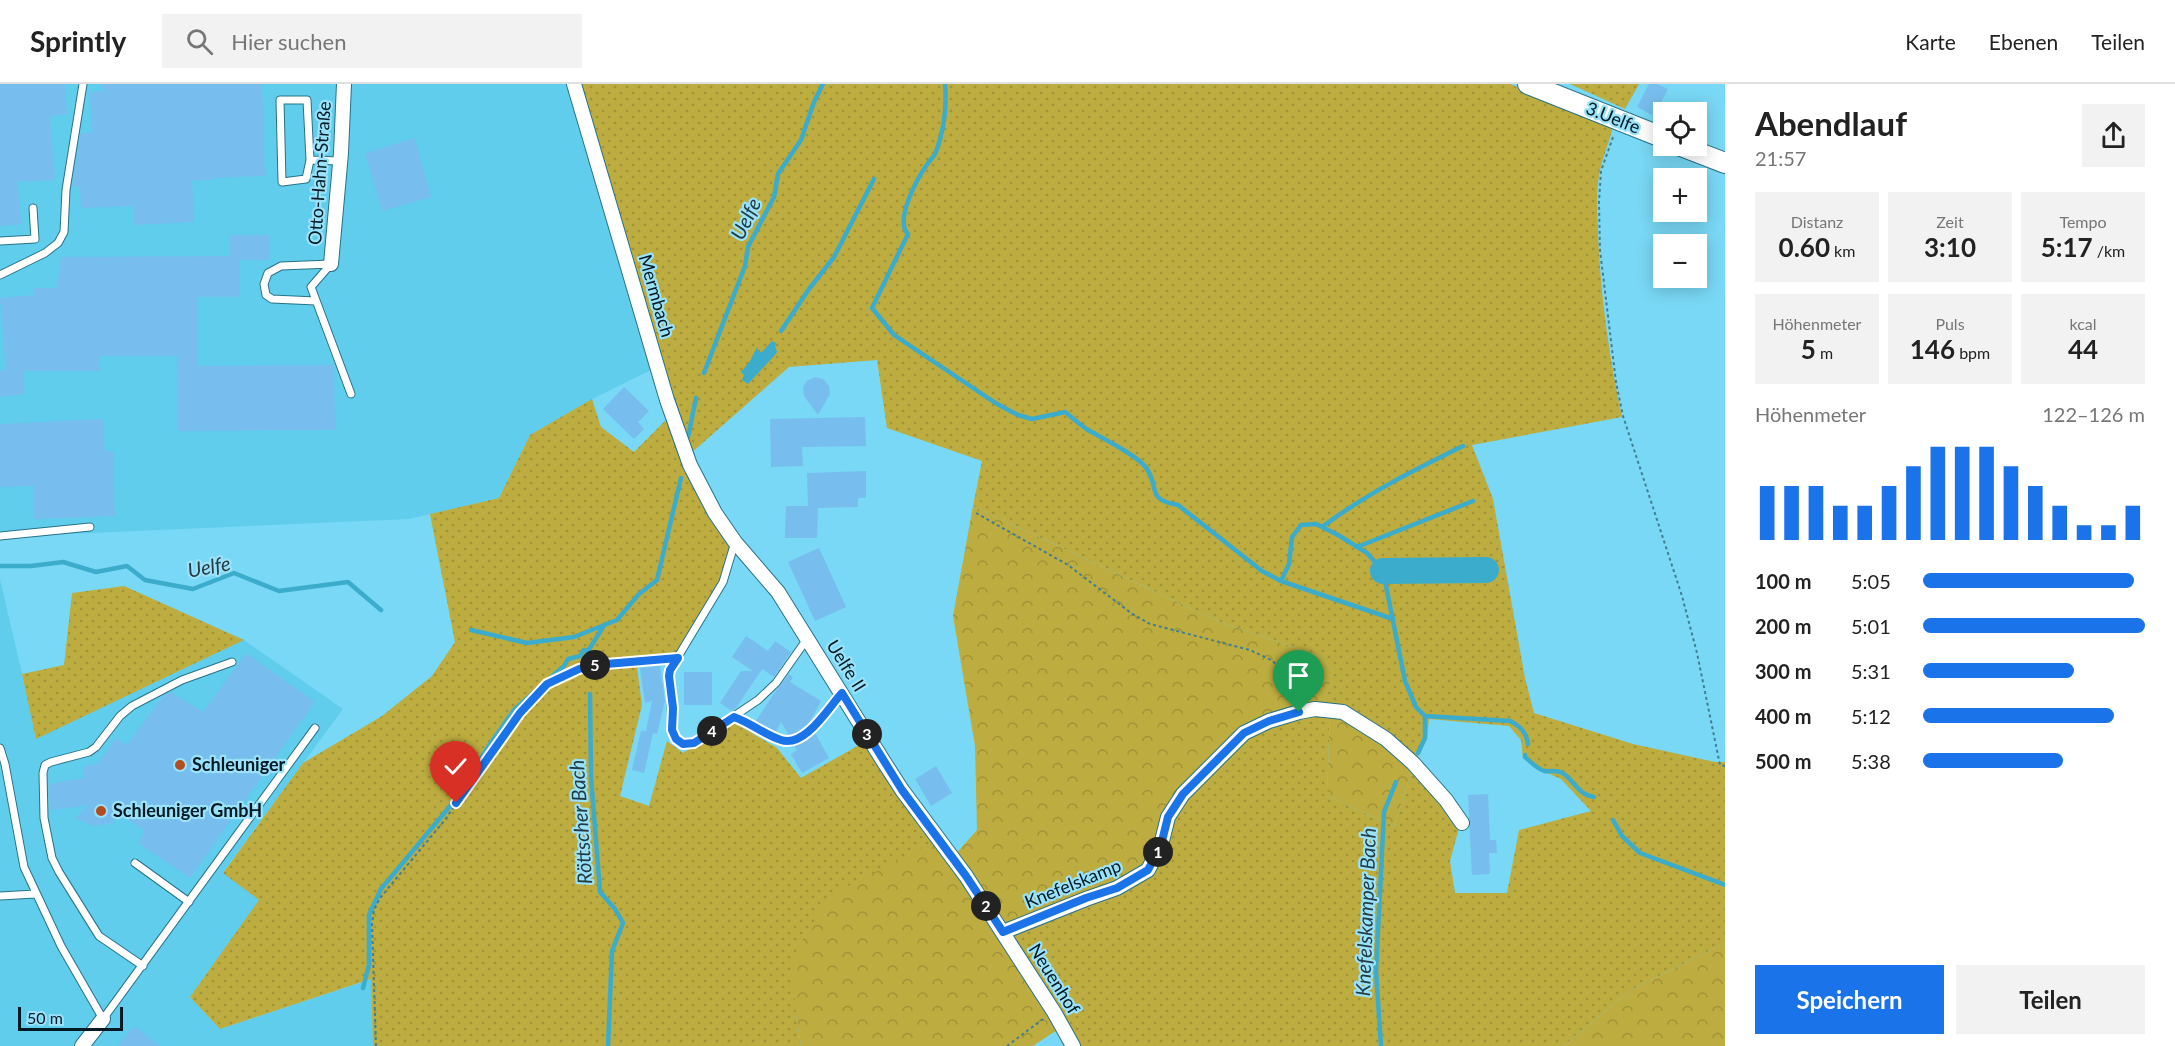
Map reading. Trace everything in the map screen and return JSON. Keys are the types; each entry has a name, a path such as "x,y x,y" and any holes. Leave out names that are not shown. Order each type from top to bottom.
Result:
{"street":[{"name":"Otto-Hahn-Straße","path":"331,264 344,84"},
{"name":"Mermbach","path":"574,84 677,432 695,475 715,513"},
{"name":"3.Uelfe","path":"1528,84 1653,134"},
{"path":"1705,156 1725,164"},
{"name":"Uelfe II","path":"715,513 735,542 767,577 808,638 902,790 966,876 1003,932"},
{"name":"Knefelskamp","path":"1003,932 1086,898 1117,888 1148,870 1158,851 1168,817 1183,794 1244,733 1269,721 1299,712 1315,709 1335,710 1349,715 1386,739 1413,763 1446,800 1462,823"},
{"name":"Neuenhof","path":"1003,932 1073,1046"},
{"path":"82,1046 103,1019"}],"lane":[{"path":"0,275 45,254 58,243 63,232 66,190 83,84"},
{"path":"280,100 307,100 310,160 306,179 282,182 280,100"},
{"path":"310,160 340,161"},
{"path":"0,241 35,239 33,208"},
{"path":"331,264 311,287 351,394"},
{"path":"316,301 272,299 266,295 264,284 268,273 281,266 331,264"},
{"path":"0,536 90,527"},
{"path":"735,542 723,582 670,670 672,730 676,739 683,744 694,743 758,700 777,683 808,638"},
{"path":"143,966 99,936 52,858 44,818 43,773 45,765 89,752 96,747 120,716 132,706 182,680 232,662"},
{"path":"734,717 781,740 790,742 810,731 842,693"},
{"path":"0,748 24,867 61,946 103,1019 315,728"},
{"path":"135,863 189,902"},
{"path":"0,896 35,894"}],"path":[{"path":"1620,121 1601,171 1599,202 1600,250 1616,382 1623,416 1682,596 1720,765 1725,766"},
{"path":"976,513 1068,565 1131,614 1150,624 1182,634 1224,642 1250,650 1271,660 1308,689 1325,709"},
{"path":"376,1046 372,924 374,909 386,890 425,844 480,772 520,713 547,684 579,669 678,658"},
{"path":"1007,1046 1054,1012"}],"shaded area":[{"path":"0,84 571,84 655,368 592,399 530,435 499,498 409,519 0,537"},
{"path":"772,341 776,343 777,352 748,384 742,380 744,375 741,372 757,347 759,352 762,352"},
{"path":"0,579 37,738 244,640 343,709 223,872 260,900 190,997 220,1029 372,979 373,1046 0,1046"}],"green space":[{"path":"578,84 1510,84 1613,126 1600,170 1597,215 1606,324 1622,417 1472,445 1493,499 1525,678 1534,713 1633,744 1715,762 1725,762 1725,943 1631,990 1563,1046 1077,1046 1008,934 1086,901 1118,891 1150,872 1158,859 1175,807 1183,796 1245,735 1264,725 1297,714 1330,712 1327,796 1394,826 1413,768 1460,824 1450,861 1455,893 1507,893 1519,830 1591,811 1561,779 1536,768 1523,758 1521,740 1509,726 1429,719 1427,739 1415,762 1372,726 1348,713 1322,707 1334,672 1319,656 1220,622 973,506 982,461 887,428 877,360 789,367 690,454 658,357"},
{"path":"1570,84 1639,84 1625,109"},
{"path":"592,399 601,427 634,452 669,417 732,542 721,581 677,655 636,660 642,705 620,796 649,806 667,741 683,753 732,721 777,748 801,778 868,740 935,841 796,1014 801,1046 373,1046 371,979 220,1029 190,997 259,900 223,873 303,763 382,716 432,676 455,642 430,514 499,498 530,435"},
{"path":"973,506 1220,622 1319,656 1334,672 1322,707 1269,719 1194,781 1146,869 1003,929 953,857 977,830 975,746 953,616"},
{"path":"124,586 244,640 36,739 22,674 64,665 72,593"},
{"path":"1330,712 1342,714 1413,768 1394,826 1327,796"},
{"path":"935,841 1060,1028 1033,1046 801,1046 792,958 829,896"},
{"path":"1725,943 1725,1046 1563,1046 1631,990"}],"building":[{"path":"0,84 65,84 67,114 50,116 55,180 18,182 21,224 0,226"},
{"path":"102,84 262,84 265,176 192,181 194,222 134,225 134,206 81,208 80,186 72,186 81,133 92,133 90,92 103,91"},
{"path":"1649,84 1657,84 1668,89 1661,102 1653,102 1653,115 1637,107"},
{"path":"415,138 431,197 382,211 365,153"},
{"path":"229,235 269,235 269,260 240,260 240,297 198,297 198,366 334,365 335,430 178,431 177,356 100,356 100,371 23,371 25,394 0,397 0,370 6,370 0,298 34,295 34,288 57,288 61,257 229,256"},
{"path":"815,377 823,379 829,386 830,394 818,415 804,396 803,387 807,381"},
{"path":"624,387 649,411 638,422 644,429 634,439 603,409"},
{"path":"865,417 866,446 802,447 803,466 771,467 770,419"},
{"path":"103,419 105,451 113,451 115,516 34,519 33,486 0,487 0,424"},
{"path":"866,471 866,498 858,498 858,507 818,508 817,538 785,538 786,506 808,506 807,473"},
{"path":"819,548 846,607 815,621 788,562"},
{"path":"746,636 768,651 775,641 791,652 774,677 762,669 732,711 720,703 741,671 753,671 732,657"},
{"name":"Schleuniger","path":"246,653 315,702 190,878 138,843 145,831 118,813 112,823 93,826 75,818 89,805 51,810 49,784 84,778 84,766 97,764 116,738 127,745 163,696 171,692 203,712"},
{"path":"660,666 665,701 657,734 653,733 644,773 632,770 641,731 646,731 652,701 645,703 640,668"},
{"path":"684,672 712,672 712,705 684,705"},
{"path":"789,674 793,677 790,682 821,701 809,723 796,733 789,735 781,722 776,732 756,721"},
{"path":"815,733 829,758 802,773 791,754 797,750 794,745 802,743"},
{"path":"936,766 952,793 931,806 915,779"},
{"path":"1488,794 1490,840 1496,840 1497,853 1489,853 1490,874 1472,875 1468,795"},
{"path":"134,1026 160,1046 118,1046"}],"waterway":[{"name":"Uelfe","path":"704,373 745,266 748,247 774,197 778,174 801,140 823,84"},
{"path":"945,84 946,101 939,144 909,198 904,219 904,228 908,234 872,308 894,335 997,404 1018,415 1032,419 1065,412 1088,430 1129,453 1147,469 1155,493 1161,500 1178,505 1262,571 1281,581 1289,564 1292,537 1301,525 1316,524 1367,553 1383,571 1405,681 1416,707 1425,716"},
{"path":"781,331 834,257 874,179"},
{"name":"Uelfe","path":"688,437 696,398"},
{"path":"1322,527 1373,493 1463,446"},
{"name":"Uelfe","path":"471,630 527,643 574,637 617,620 639,594 657,580 681,478"},
{"path":"1357,547 1473,501"},
{"name":"Uelfe","path":"0,566 31,566 63,562 96,572 127,566 145,580 193,589 234,573 279,591 348,582 381,610"},
{"path":"1383,571 1486,570"},
{"path":"1281,581 1393,619"},
{"path":"363,988 369,965 369,915 381,889 456,799 514,710 564,666 568,659 580,656 584,650 588,651 605,624"},
{"name":"Röttscher Bach","path":"590,694 591,777 600,892 615,909 623,923 612,951 608,1046"},
{"path":"1425,716 1510,721 1522,730 1528,744"},
{"name":"Knefelskamper Bach","path":"1418,753 1425,738 1425,716"},
{"path":"1525,755 1540,769 1561,772 1581,791 1594,797"},
{"name":"Knefelskamper Bach","path":"1381,1046 1376,971 1384,812 1396,782"},
{"path":"1613,820 1622,836 1640,853 1725,885"}],"place":[{"name":"Schleuniger","path":"180,765"},
{"name":"Schleuniger GmbH","path":"101,811"}],"route":[{"path":"456,803 520,713 547,684 579,669 594,665 678,658 669,676 673,708 672,730 676,739 683,744 694,743 734,717 781,740 790,742 810,731 842,693 902,790 966,876 1003,932 1086,898 1117,888 1140,876 1148,870 1156,857 1168,817 1183,794 1244,733 1269,721 1299,712"}]}
